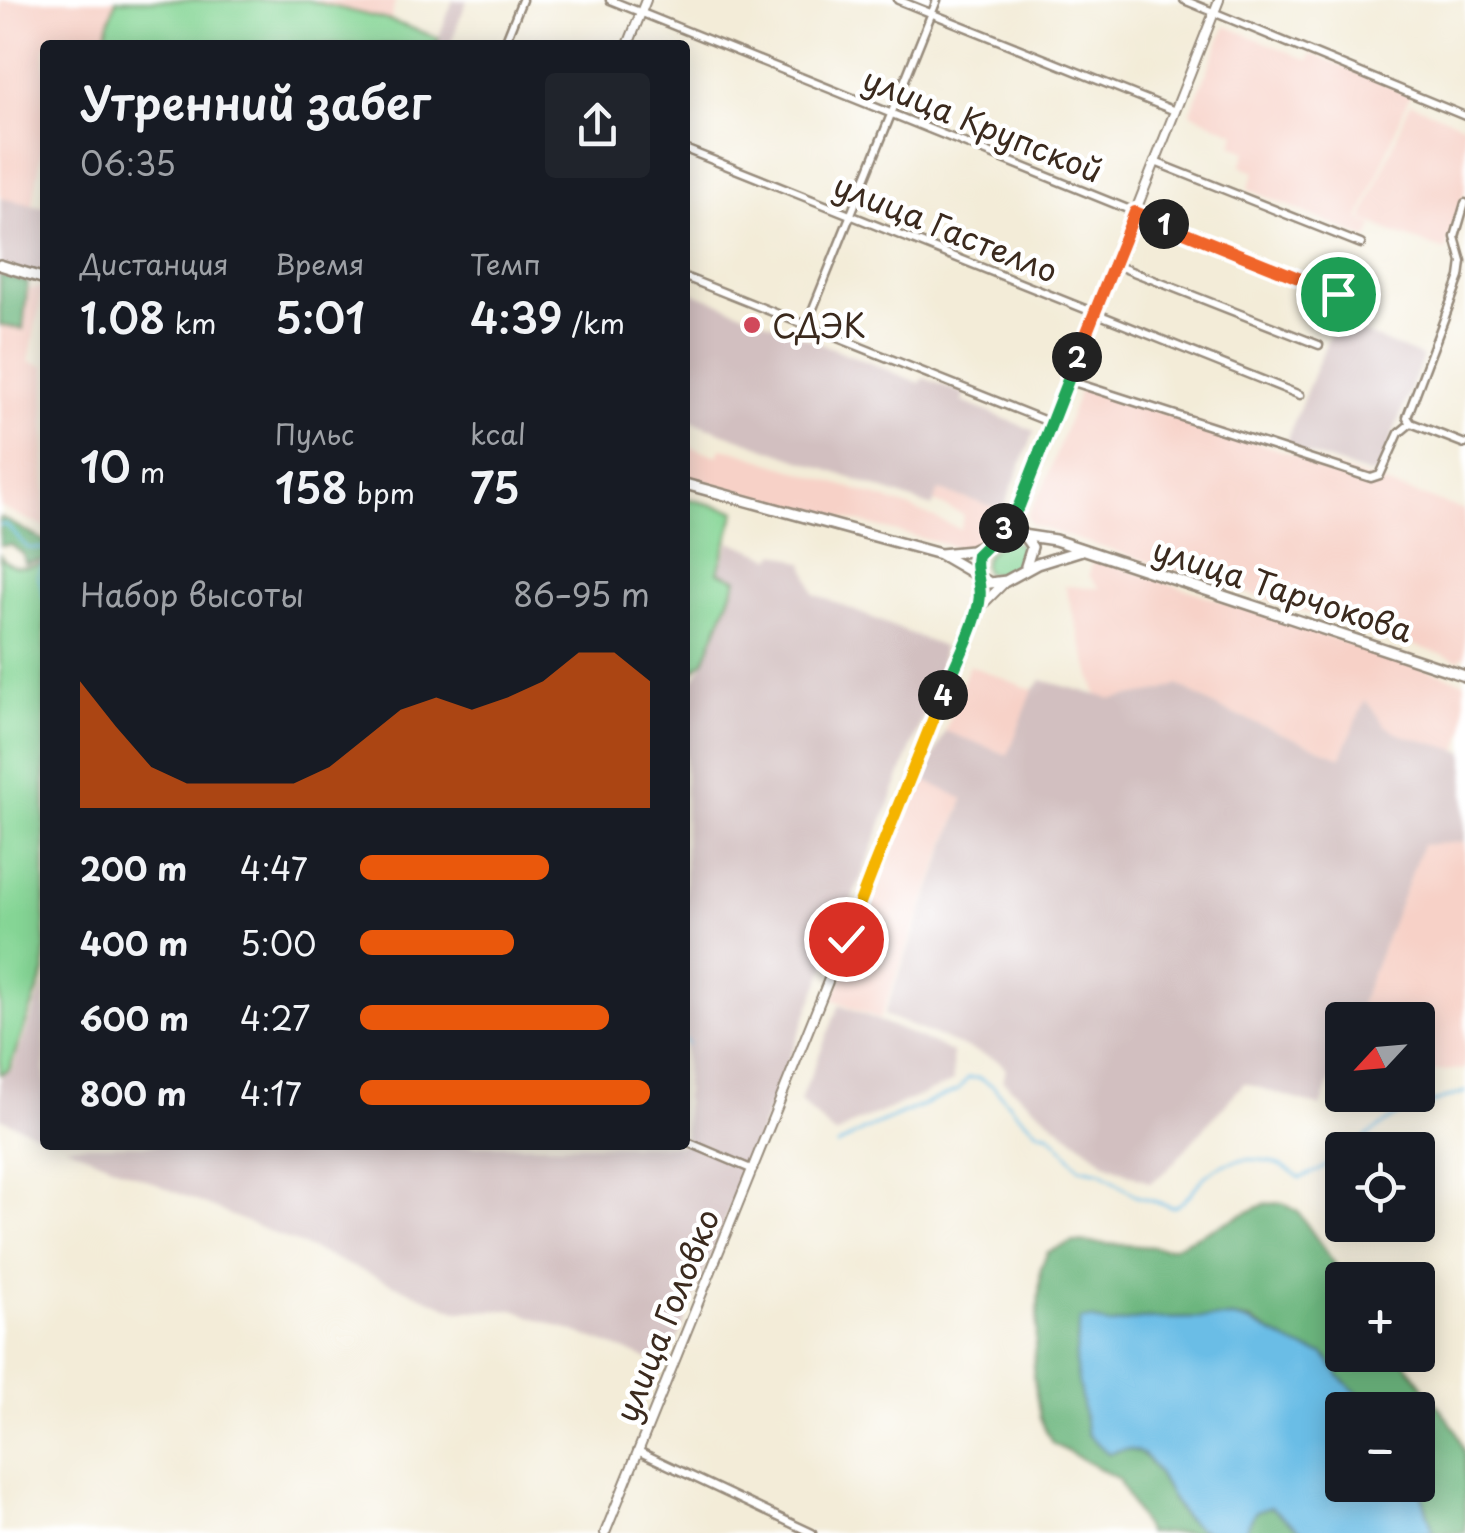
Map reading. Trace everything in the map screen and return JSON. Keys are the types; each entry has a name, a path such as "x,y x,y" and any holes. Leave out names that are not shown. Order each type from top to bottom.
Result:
{"main road":[{"path":"0,265 40,277"},
{"path":"690,485 940,554 990,583 1085,549"},
{"path":"940,554 982,547 998,536 1021,532 1032,547 1024,569"},
{"name":"улица Тарчокова","path":"1021,532 1085,549 1465,676"},
{"path":"978,576 975,560 982,547"}],"street":[{"path":"506,40 522,0"},
{"name":"улица Крупской","path":"610,0 1338,294"},
{"path":"630,40 646,0"},
{"path":"898,0 1175,111"},
{"path":"806,326 937,0"},
{"path":"1184,0 1465,116"},
{"path":"998,536 1019,506 1219,0"},
{"name":"улица Гастелло","path":"690,152 1300,395"},
{"path":"1154,162 1361,244"},
{"path":"1465,203 1455,237 1462,262 1460,278 1408,417 1411,423 1465,444"},
{"path":"1114,264 1319,345"},
{"path":"690,279 1051,423"},
{"path":"1067,380 1372,478 1380,475 1399,433 1411,423"},
{"path":"1019,506 1021,532"},
{"path":"978,576 978,608"},
{"path":"978,608 1006,580"},
{"name":"улица Головко","path":"606,1533 978,608"},
{"path":"690,1144 752,1169"},
{"path":"638,1451 812,1533"}],"shaded area":[{"path":"0,0 116,0 104,40 40,40 40,161 33,205 0,198"},
{"path":"307,0 395,0 391,21"},
{"path":"453,0 467,0 452,40 438,40"},
{"path":"1226,26 1308,60 1312,54 1410,94 1360,219 1374,226 1368,239 1248,189 1255,172 1241,166 1247,151 1232,145 1236,133 1190,113"},
{"path":"1410,103 1465,125 1465,191 1446,251 1363,219"},
{"path":"0,198 40,206 40,277 0,265"},
{"path":"0,275 11,277 21,289 40,288 29,362 40,365 40,525 0,507"},
{"path":"690,291 920,383 924,378 965,394 963,402 1035,431 1003,509 939,491 932,507 690,421"},
{"path":"1335,322 1423,357 1378,473 1368,474 1284,446"},
{"path":"1081,386 1465,510 1465,657 1460,660 1032,525 1027,516 1044,486"},
{"path":"690,447 718,456 721,448 736,451 908,507 960,529 964,515 934,502 939,491 1003,509 988,540 963,549 690,478"},
{"path":"730,541 773,558 777,553 804,563 814,594 943,647 939,675 667,1366 514,1310 457,1311 76,1150 690,1150 690,681 705,661 738,580 719,572"},
{"path":"1093,558 1465,682 1465,728 1458,751 1386,727 1366,701 1341,757 1220,709 1178,685 1112,699 1097,696 1065,586 1100,588 1089,576"},
{"path":"969,665 1033,690 1008,755 945,731"},
{"path":"1042,680 1112,699 1178,685 1220,709 1341,757 1365,700 1386,726 1402,735 1465,752 1465,842 1422,845 1361,1002 1325,1002 1325,1096 1321,1107 1244,1083 1166,1171 1150,1183 1108,1164 1057,1125 1002,1080 1006,1069 999,1061 884,1015 964,799 923,780 945,731 1008,755 1033,690"},
{"path":"923,780 964,798 880,1019 833,999"},
{"path":"1465,842 1465,1069 1435,1072 1435,1002 1361,1002 1422,845"},
{"path":"40,996 40,1135 0,1118 0,1079 2,1073 11,1071"},
{"path":"840,1004 952,1052 953,1082 835,1135 800,1101"}],"green space":[{"path":"116,0 307,0 391,21 439,38 438,40 104,40"},
{"path":"0,275 28,282 23,329 0,325"},
{"path":"690,499 736,511 718,572 737,579 704,661 690,673"},
{"path":"0,517 40,538 40,561 25,563 23,554 11,545 0,546"},
{"path":"1013,541 1024,547 1015,565 998,574 985,572 984,560 990,550"},
{"path":"0,555 14,566 40,564 40,986 9,1070 0,1074"},
{"path":"1283,1203 1298,1212 1333,1262 1325,1262 1325,1355 1305,1352 1252,1321 1234,1318 1140,1319 1108,1325 1092,1319 1080,1321 1075,1362 1108,1453 1126,1449 1147,1459 1182,1515 1212,1533 1147,1533 1118,1479 1052,1443 1040,1418 1033,1376 1041,1267 1048,1252 1073,1242 1171,1248 1265,1204"},
{"path":"1337,1372 1413,1372 1428,1392 1356,1392"},
{"path":"1435,1402 1456,1430 1465,1455 1465,1533 1434,1533 1424,1502 1435,1502"},
{"path":"1272,1507 1303,1533 1244,1533 1255,1512"}],"water":[{"path":"1233,1318 1324,1354 1325,1372 1337,1372 1356,1392 1325,1392 1325,1502 1424,1502 1434,1533 1303,1533 1271,1507 1255,1512 1244,1533 1212,1533 1198,1528 1176,1505 1143,1455 1129,1449 1108,1453 1087,1434 1075,1362 1080,1320 1092,1319 1109,1325 1140,1319"}],"waterway":[{"path":"0,525 6,525 28,548 40,549"},
{"path":"40,570 40,582"},
{"path":"837,1146 862,1131 958,1090 968,1078 979,1078 993,1086 1039,1131 1050,1134 1080,1168 1101,1172 1136,1196 1174,1207 1209,1173 1232,1162 1268,1161 1300,1178 1325,1166"},
{"path":"1373,1132 1401,1113 1465,1092"}],"place":[{"name":"СДЭК","path":"752,325"}],"route":[{"path":"846,939 978,608 982,582 976,573 977,555 998,536 1019,506 1135,212 1338,294"}]}
